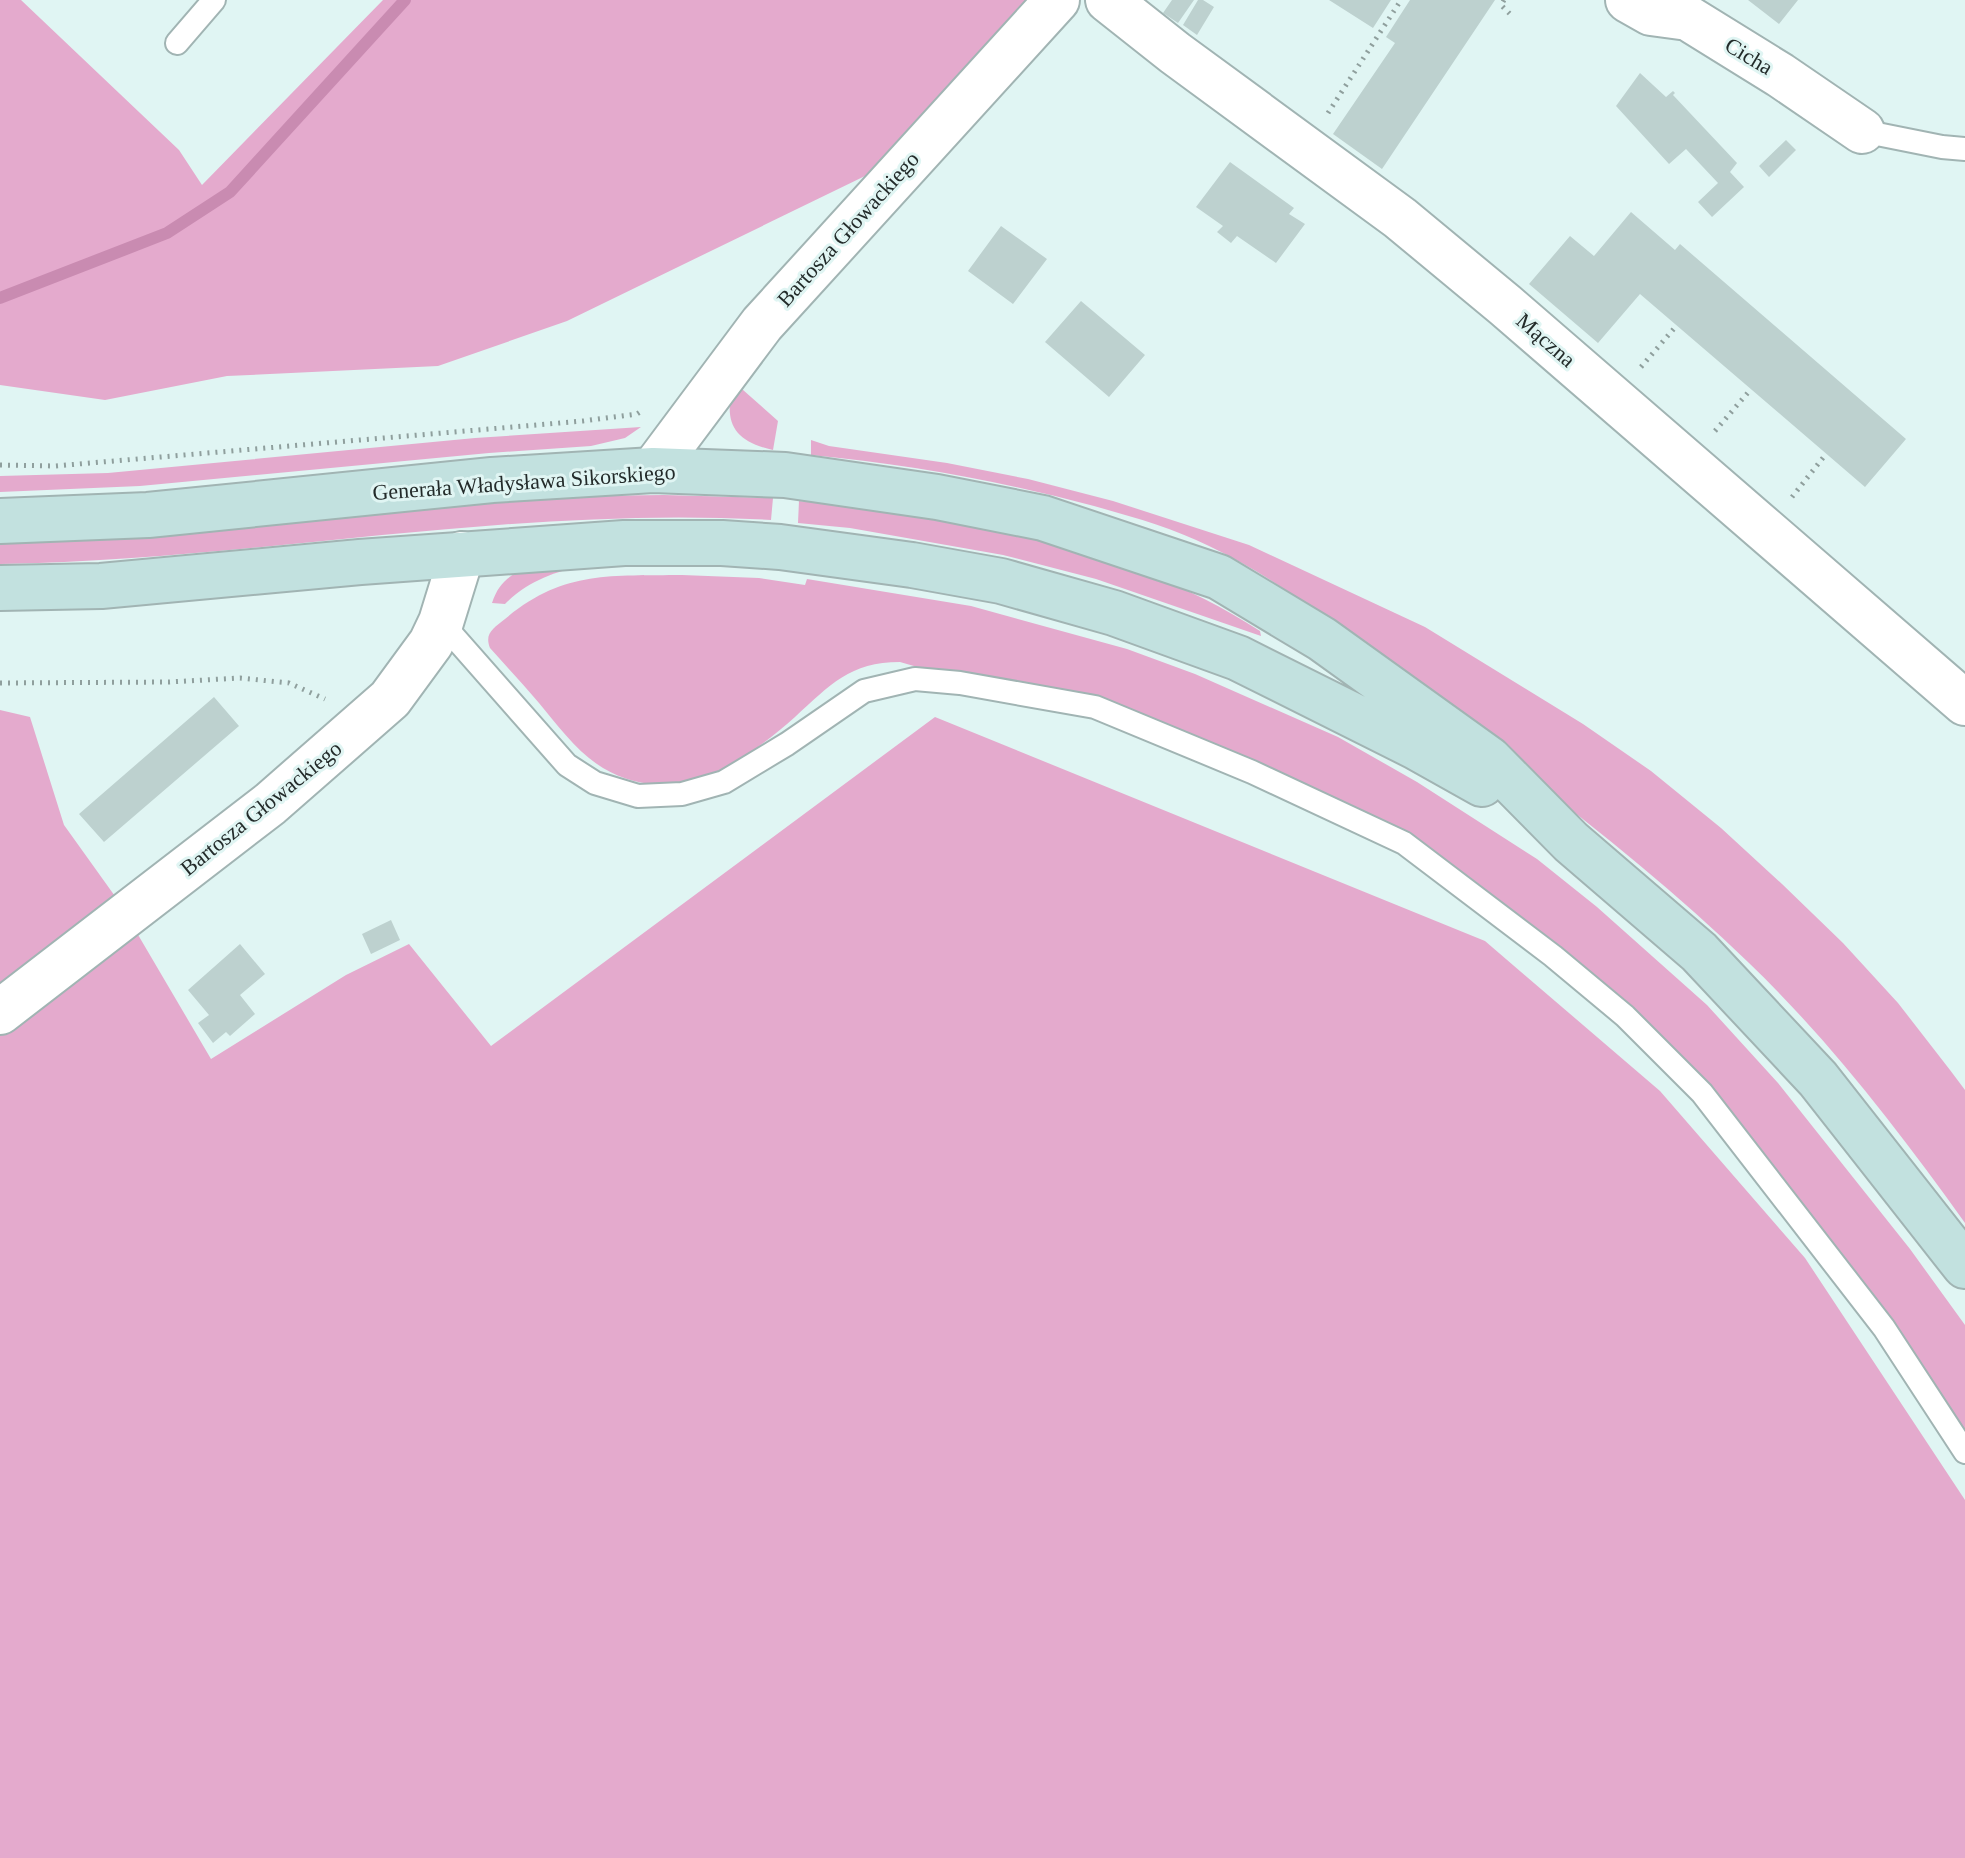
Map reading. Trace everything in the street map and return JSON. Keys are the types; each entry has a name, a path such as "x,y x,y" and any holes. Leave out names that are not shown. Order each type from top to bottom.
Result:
{"main road":[{"name":"Generała Władysława Sikorskiego","path":"0,521 148,515 492,480 653,470 785,475 937,497 1043,518 1219,577 1322,639 1489,759 1571,842 1699,952 1818,1079 1965,1266"},
{"name":"Generała Władysława Sikorskiego","path":"0,588 101,586 624,543 722,543 780,547 912,565 1001,581 1114,613 1238,658 1416,747 1571,842"}],"street":[{"name":"Bartosza Głowackiego","path":"653,470 762,324 1057,0"},
{"name":"Mączna","path":"1108,0 1412,228 1965,703"},
{"name":"Cicha","path":"1628,0 1651,13 1688,18 1862,131"},
{"name":"Bartosza Głowackiego","path":"0,1012 270,804 390,699 431,643 441,622 462,554"}],"lane":[{"path":"177,43 214,0"},
{"path":"1862,131 1965,149"},
{"path":"441,622 567,765 595,783 638,796 682,794 724,782 787,744 864,691 915,679 960,683 1095,707 1252,772 1404,843 1553,956 1625,1016 1702,1093 1884,1328 1965,1452"}],"path":[{"path":"1504,0 1501,5 1512,16"},
{"path":"1639,370 1677,325"},
{"path":"1714,433 1751,389"},
{"path":"0,465 55,466 583,421 637,414 643,409"},
{"path":"1790,499 1826,454"},
{"path":"0,683 169,682 240,678 289,683 330,701 360,728"}],"shaded area":[{"path":"0,0 21,0 179,150 202,185 383,0 1027,0 865,176 567,321 438,366 227,376 105,400 0,385"},
{"path":"734,382 778,421 773,450 748,441 734,427 730,408"},
{"path":"641,427 625,438 591,446 140,486 0,492 0,476 108,473 475,438"},
{"path":"811,440 829,446 947,463 1028,479 1113,501 1249,545 1425,627 1583,724 1651,771 1721,828 1782,884 1843,943 1898,1003 1950,1070 1965,1090 1965,1223 1836,1056 1779,993 1712,928 1597,830 1299,599 1240,562 1153,523 989,481 918,468 811,455"},
{"path":"664,495 773,498 771,520 674,517 578,520 193,553 0,564 0,542 166,533 498,502"},
{"path":"799,501 918,515 978,526 1097,556 1154,576 1209,601 1260,631 1261,636 1096,579 1003,555 850,528 798,523"},
{"path":"585,565 542,578 505,604 492,603 498,589 518,572"},
{"path":"610,576 759,578 805,585 807,579 971,606 1127,649 1195,674 1338,737 1417,782 1537,859 1597,907 1707,1005 1778,1083 1910,1249 1965,1325 1965,1438 1753,1139 1724,1102 1641,1020 1538,932 1230,757 900,662 867,666 842,678 753,751 730,765 681,783 656,784 629,780 603,768 585,755 490,648 488,638 494,628 526,603 568,584"},
{"path":"0,710 30,717 64,825 117,899 211,1059 346,975 409,944 491,1046 935,717 1485,941 1660,1091 1805,1258 1965,1500 1965,1858 0,1858"}],"building":[{"path":"1172,0 1194,0 1178,23 1163,13"},
{"path":"1198,0 1214,7 1197,35 1183,25"},
{"path":"1329,0 1391,0 1373,28"},
{"path":"1410,0 1495,0 1382,169 1333,134 1395,43 1386,37"},
{"path":"1748,0 1798,0 1779,24"},
{"path":"1640,73 1666,97 1673,91 1673,95 1737,163 1730,172 1744,187 1712,217 1698,202 1718,183 1686,149 1669,164 1616,106"},
{"path":"1786,140 1796,150 1769,177 1759,166"},
{"path":"1230,162 1294,208 1289,214 1305,224 1276,263 1237,236 1231,243 1217,232 1223,226 1196,207"},
{"path":"1631,212 1675,250 1680,244 1906,439 1865,487 1640,294 1598,343 1529,284 1570,236 1594,256"},
{"path":"1001,226 1047,259 1013,304 968,271"},
{"path":"1081,301 1145,355 1109,397 1045,342"},
{"path":"214,697 239,726 104,842 79,814"},
{"path":"391,920 400,940 371,954 362,934"},
{"path":"240,944 265,974 240,995 255,1014 230,1036 226,1032 213,1043 198,1023 209,1015 188,990"}],"waterway":[{"path":"0,298 167,233 230,192 405,0"}]}
